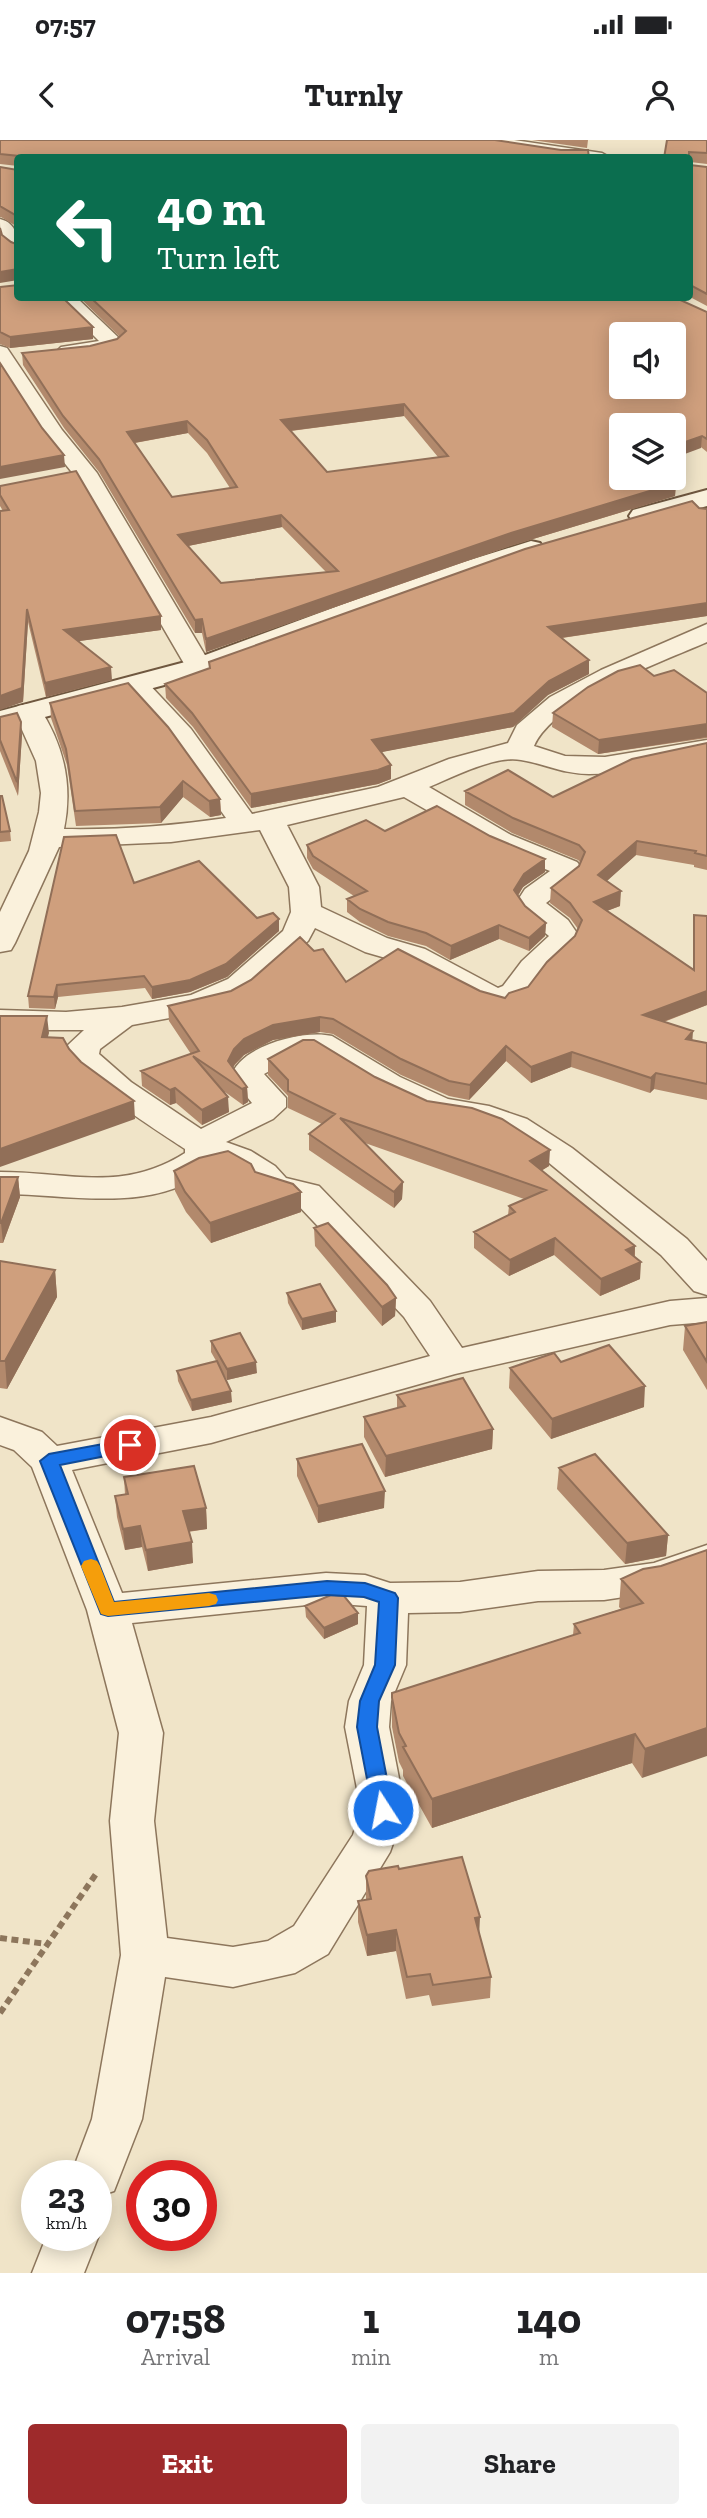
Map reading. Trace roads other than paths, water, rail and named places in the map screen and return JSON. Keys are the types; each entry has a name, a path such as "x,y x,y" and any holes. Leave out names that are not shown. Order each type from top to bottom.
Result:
{"street":[{"path":"477,140 507,151 548,154"},
{"path":"0,225 14,242"},
{"path":"2,355 35,355 104,347 113,343 69,301"},
{"path":"2,355 53,434 85,472 199,667"},
{"path":"61,477 85,472"},
{"path":"619,522 702,504"},
{"path":"0,943 48,838 55,792 48,752 14,716 199,667 435,580 558,540"},
{"path":"518,751 528,730 553,708 610,676 707,632"},
{"path":"0,1020 66,1022 122,1017 196,1004 219,997 239,986 298,935 306,912 304,887 256,820 136,685"},
{"path":"48,838 100,840 168,834 256,820 374,797 408,787 484,757 518,751 569,765 601,765 707,748"},
{"path":"306,912 376,945 414,956 492,997 505,997 514,993 533,968 561,942 564,936 561,929 531,903 536,895 567,873 567,868 501,841 408,787"},
{"path":"122,1017 84,1045 83,1057 119,1089 202,1144 239,1158 263,1172 274,1185 307,1194 417,1309 453,1362"},
{"path":"0,1183 102,1189 135,1188 185,1170 202,1157 202,1144 211,1135 256,1116 269,1107 269,1098 247,1077 249,1069 296,1044 321,1043 388,1084 440,1108 477,1113 516,1126 560,1155 674,1247 707,1283"},
{"path":"49,1461 211,1430 453,1362 670,1313 707,1310"},
{"path":"0,1430 28,1441 49,1461 108,1609 141,1733 132,1821 145,1955 117,2119 102,2160"},
{"path":"108,1609 327,1588 365,1590 388,1598 460,1597 538,1586 604,1584 657,1577 707,1560"},
{"path":"145,1955 233,1968 278,1959 311,1940 373,1839 383,1810 367,1727 370,1701 385,1665 388,1598"},
{"path":"58,2273 67,2251"}]}
